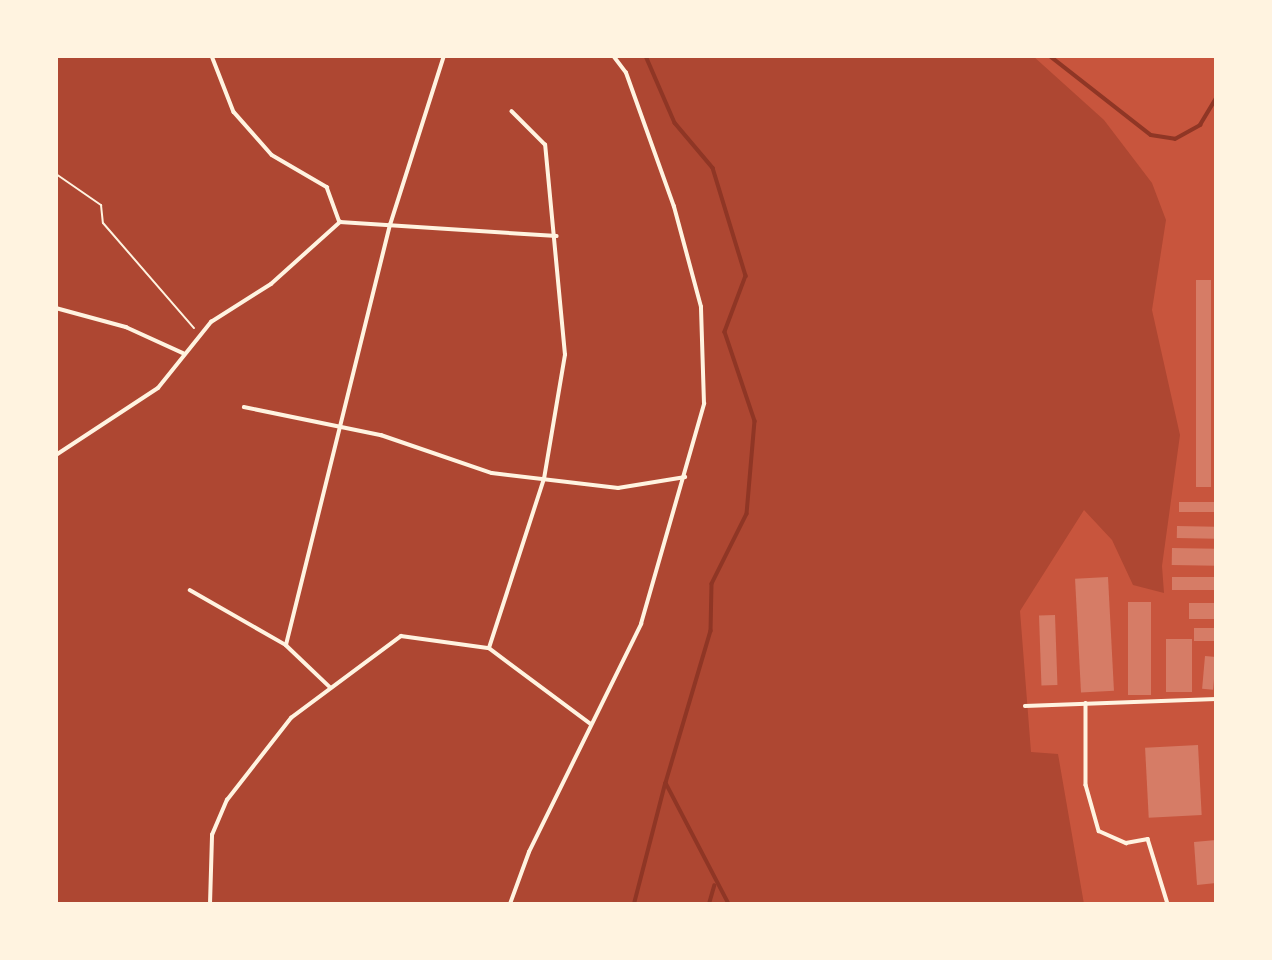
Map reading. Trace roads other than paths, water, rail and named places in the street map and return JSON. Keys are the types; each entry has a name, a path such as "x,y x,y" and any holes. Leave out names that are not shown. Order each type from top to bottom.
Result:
{"lane":[{"path":"151,56 187,56"},
{"path":"212,56 234,112 272,155 327,187 340,222"},
{"path":"286,645 337,426 390,225 444,56"},
{"path":"510,904 591,724 641,624 704,404 701,307 674,207 626,73 613,56"},
{"path":"489,648 544,479 565,355 557,236 545,145 512,113"},
{"path":"56,455 158,388 201,332 271,284 340,222 557,236"},
{"path":"56,308 125,327 183,353"},
{"path":"244,407 337,426 492,473 618,488 685,477"},
{"path":"190,590 286,645 330,687"},
{"path":"210,904 212,835 227,800 291,718 401,636 489,648 591,724"},
{"path":"1025,706 1216,699"},
{"path":"1086,703 1086,785 1099,831 1126,843 1148,839 1168,904"}],"waterway":[{"path":"646,56 675,123 713,168 746,276 725,332 755,421 747,514 712,584 711,631 666,783 729,904"},
{"path":"1050,56 1151,135 1175,139 1200,125 1216,98"},
{"path":"634,904 665,784"},
{"path":"709,904 714,886"}]}
